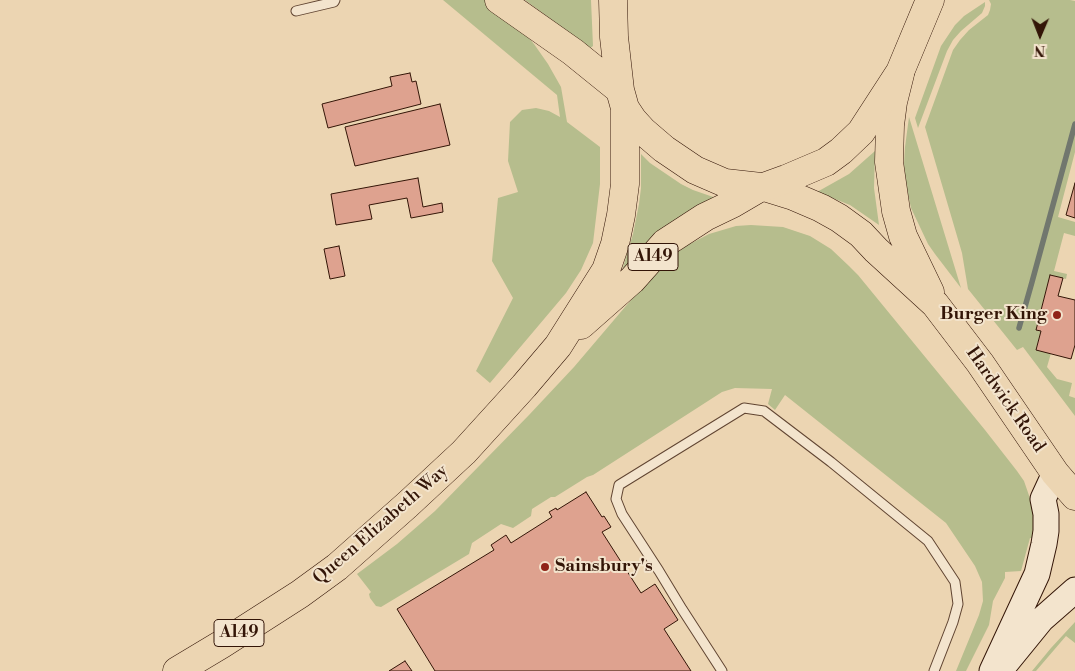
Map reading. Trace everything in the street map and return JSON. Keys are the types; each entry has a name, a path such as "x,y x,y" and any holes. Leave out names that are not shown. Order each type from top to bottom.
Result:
{"main road":[{"name":"Hardwick Road","path":"499,0 573,52 622,99 643,131 664,149 696,170 725,183 763,187 792,196 839,218 861,234 936,304"},
{"name":"Queen Elizabeth Way","path":"558,346 606,270 615,244 621,215 625,184 622,99 614,37 613,0"},
{"path":"900,72 933,3"},
{"name":"Hardwick Road","path":"900,72 890,125 889,162 896,211 903,236 936,304 1065,480"},
{"name":"Queen Elizabeth Way","path":"177,671 300,594 336,567 407,505 464,452 558,346 632,280 665,243 705,217 763,187 810,170 826,162 841,151 861,132 900,72"}],"street":[{"path":"992,671 1037,574 1046,531 1046,514 1043,499 1065,480"},
{"path":"1000,671 1041,620 1064,608 1075,590"}],"lane":[{"path":"296,11 334,2 335,0"},
{"path":"722,671 622,514 616,499 619,485 744,408 764,411 928,540 955,582 958,604 934,671"}],"green space":[{"path":"443,0 486,0 523,31 548,64 561,87 567,122 600,147 600,184 593,243 581,270 566,293 490,383 476,371 513,298 492,261 498,198 518,192 508,161 510,122 522,110 536,108 549,111 560,117 557,95"},
{"path":"525,0 591,0 593,46 589,49"},
{"path":"989,0 1075,1 1075,152 1058,217 1075,222 1075,236 1064,233 1054,271 1067,274 1066,279 1050,275 1036,329 1041,331 1036,349 1051,353 1047,367 1057,379 1072,383 1069,396 1075,398 1075,416 1023,347 1017,350 968,289 962,253 925,127 953,50 969,30 988,15 991,4"},
{"path":"985,2 982,13 961,31 947,51 918,128 915,118 941,46 955,25 964,16"},
{"path":"909,117 961,288 928,244 911,208 905,180 904,164"},
{"path":"875,151 874,188 879,225 850,205 817,192 849,174"},
{"path":"641,154 650,163 681,184 719,199 621,274 633,234 639,204"},
{"path":"736,226 783,227 810,236 831,249 858,275 985,430 1024,481 1033,507 1035,539 1030,538 1021,571 1005,572 1005,578 993,601 989,625 966,671 956,671 979,615 983,601 982,582 975,566 946,523 785,395 775,410 768,404 772,389 735,388 722,392 593,475 532,509 531,516 513,528 501,524 472,543 469,554 381,607 376,606 370,598 369,594 371,592 357,574 397,544 435,511 574,367 666,261 686,246 709,234"},
{"path":"1075,622 1075,643 1066,636 1036,671 1032,671 1051,648"}],"building":[{"path":"410,73 412,82 416,81 421,104 328,128 322,104 392,86 390,77"},
{"path":"440,104 450,145 355,166 345,127"},
{"path":"418,178 423,207 442,203 443,212 411,218 407,198 369,205 372,219 336,225 331,194"},
{"path":"1075,183 1075,218 1066,215"},
{"path":"339,246 345,276 330,279 324,249"},
{"name":"Burger King","path":"1050,275 1063,278 1058,296 1075,300 1075,345 1071,359 1036,350 1041,331 1036,330"},
{"name":"Sainsbury's","path":"586,492 602,517 604,516 611,527 602,532 641,593 655,584 678,620 664,629 691,671 435,671 397,609 494,550 491,545 506,535 511,543 552,517 549,512 556,508 557,510"},
{"path":"405,661 412,671 389,671"}],"waterway":[{"path":"1019,328 1075,124"}],"place":[{"name":"Burger King","path":"1057,315"},
{"name":"Sainsbury's","path":"545,567"}]}
